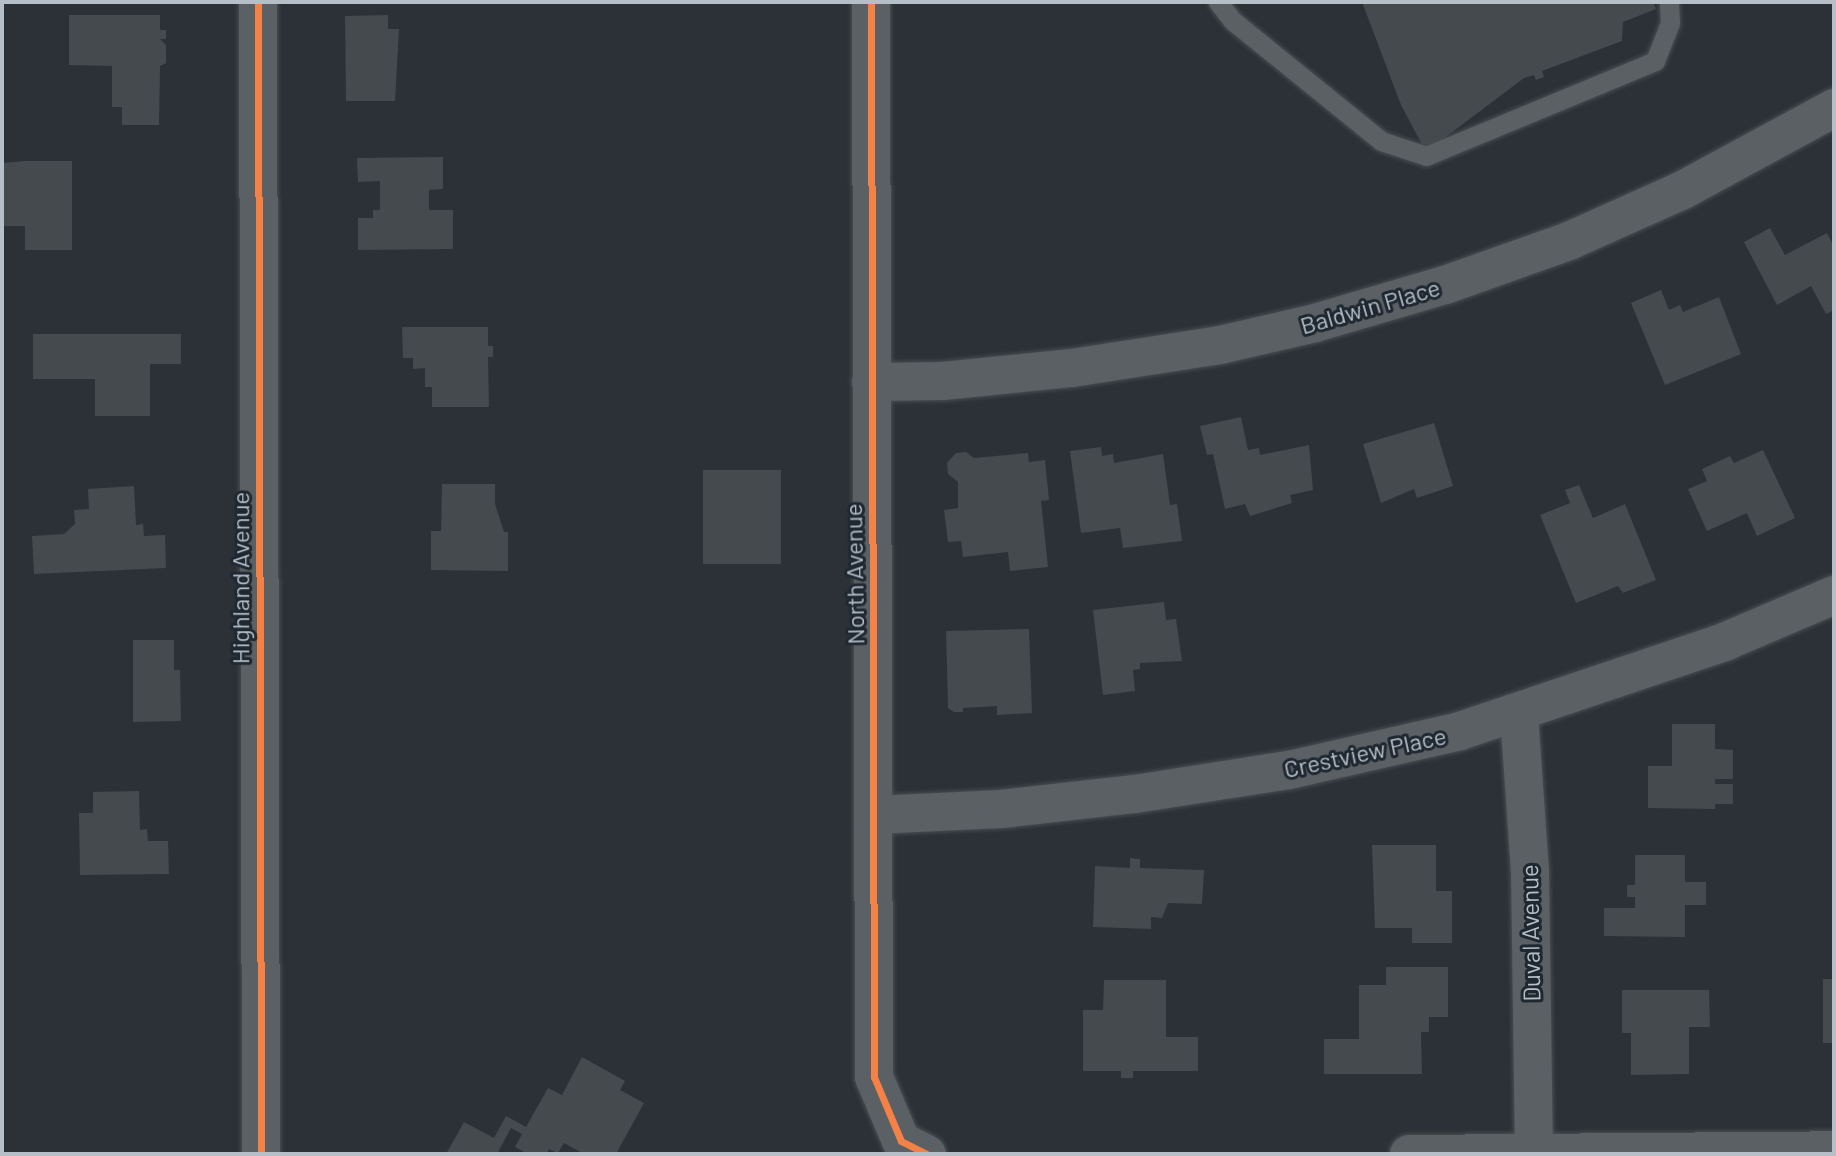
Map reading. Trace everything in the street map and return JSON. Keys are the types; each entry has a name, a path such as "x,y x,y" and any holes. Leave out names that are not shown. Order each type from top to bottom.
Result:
{"street":[{"name":"Highland Avenue","path":"258,2 261,1154"},
{"name":"North Avenue","path":"872,2 874,1077 914,1148"},
{"name":"Baldwin Place","path":"871,382 943,381 1072,368 1220,345 1328,319 1445,285 1569,241 1683,190 1834,108"},
{"name":"Crestview Place","path":"874,815 1001,809 1212,782 1289,769 1519,714 1724,642 1834,595"},
{"name":"Duval Avenue","path":"1519,714 1529,856 1534,1153"},
{"path":"1409,1154 1834,1150"}],"lane":[{"path":"1218,2 1233,21 1381,141 1426,156 1655,61 1670,23 1669,2"}],"building":[{"path":"1362,2 1653,2 1656,9 1623,22 1622,41 1542,71 1544,77 1536,80 1534,75 1524,78 1426,152 1401,105"},
{"path":"69,15 160,15 160,30 166,30 166,39 160,39 166,45 166,63 160,66 159,125 122,125 122,107 112,107 112,66 69,65"},
{"path":"388,15 388,29 399,29 395,101 346,101 345,16"},
{"path":"443,157 443,189 429,190 429,210 453,210 453,249 358,250 358,218 373,218 373,210 380,210 380,181 358,182 357,158"},
{"path":"72,161 72,250 25,250 25,226 2,226 2,163"},
{"path":"1770,228 1785,255 1827,233 1834,247 1834,310 1826,314 1811,286 1777,305 1744,242"},
{"path":"1661,290 1669,310 1680,305 1683,312 1719,297 1741,354 1665,385 1631,303"},
{"path":"402,327 488,327 488,346 493,346 493,357 488,357 489,407 432,407 432,387 425,387 425,368 413,369 413,358 403,358"},
{"path":"33,334 181,334 181,364 150,364 150,416 95,416 95,379 33,379"},
{"path":"1241,417 1248,450 1259,448 1260,455 1309,445 1313,490 1290,495 1292,503 1250,516 1245,504 1225,509 1213,454 1207,455 1200,426"},
{"path":"1434,423 1453,486 1417,498 1414,489 1381,503 1363,444"},
{"path":"1101,447 1102,456 1113,454 1114,463 1163,454 1170,505 1177,504 1182,541 1123,548 1120,528 1081,533 1070,451"},
{"path":"1763,450 1795,518 1757,536 1747,513 1707,531 1688,489 1707,481 1702,469 1730,456 1734,463"},
{"path":"966,452 974,458 1028,453 1029,462 1045,460 1049,500 1041,501 1048,567 1010,571 1008,552 963,557 961,541 948,542 944,510 958,508 958,482 948,474 947,463 956,453"},
{"path":"703,470 781,470 781,564 703,564"},
{"path":"442,484 495,484 495,504 504,532 508,532 508,571 431,570 431,531 441,531"},
{"path":"1579,485 1593,518 1625,504 1656,580 1623,593 1618,586 1576,603 1540,515 1570,503 1565,490"},
{"path":"134,486 136,525 143,524 144,536 165,535 166,568 34,574 32,536 64,534 75,524 74,510 89,509 88,489"},
{"path":"1164,602 1166,620 1176,619 1182,661 1140,663 1140,669 1133,670 1135,691 1103,695 1093,610"},
{"path":"1029,629 1032,713 997,715 997,706 963,708 963,712 954,712 948,708 946,631"},
{"path":"133,640 174,640 174,670 180,670 181,721 133,722"},
{"path":"1672,724 1715,724 1715,749 1733,750 1733,779 1715,779 1715,784 1733,784 1733,804 1715,804 1715,809 1648,808 1648,766 1672,766"},
{"path":"139,791 140,830 147,829 148,841 168,841 169,874 80,875 79,813 93,813 93,792"},
{"path":"1372,845 1436,845 1436,891 1452,891 1452,943 1412,943 1412,928 1375,928"},
{"path":"1635,855 1685,855 1685,882 1706,882 1706,905 1685,905 1685,937 1604,936 1604,908 1635,908 1635,897 1627,897 1627,885 1635,885"},
{"path":"1130,858 1140,859 1140,868 1204,870 1202,904 1168,903 1162,918 1151,917 1151,929 1093,927 1095,866 1130,868"},
{"path":"1386,967 1448,967 1448,1017 1429,1017 1429,1032 1421,1032 1422,1074 1324,1074 1324,1039 1359,1039 1359,985 1386,985"},
{"path":"1823,979 1834,979 1834,1043 1823,1043"},
{"path":"1104,980 1166,980 1166,1037 1198,1037 1198,1071 1133,1071 1133,1078 1121,1078 1121,1071 1083,1071 1083,1010 1103,1010"},
{"path":"1622,990 1709,990 1710,1027 1689,1027 1689,1074 1631,1075 1631,1033 1622,1033"},
{"path":"582,1057 625,1081 620,1090 644,1103 616,1154 584,1154 564,1143 558,1153 549,1149 546,1154 528,1154 515,1147 522,1134 511,1128 497,1154 446,1154 464,1122 494,1138 506,1116 526,1127 548,1088 562,1095"}],"cycle path":[{"path":"258,2 261,1154"},
{"path":"871,2 874,1077 901,1141 927,1154"}]}
